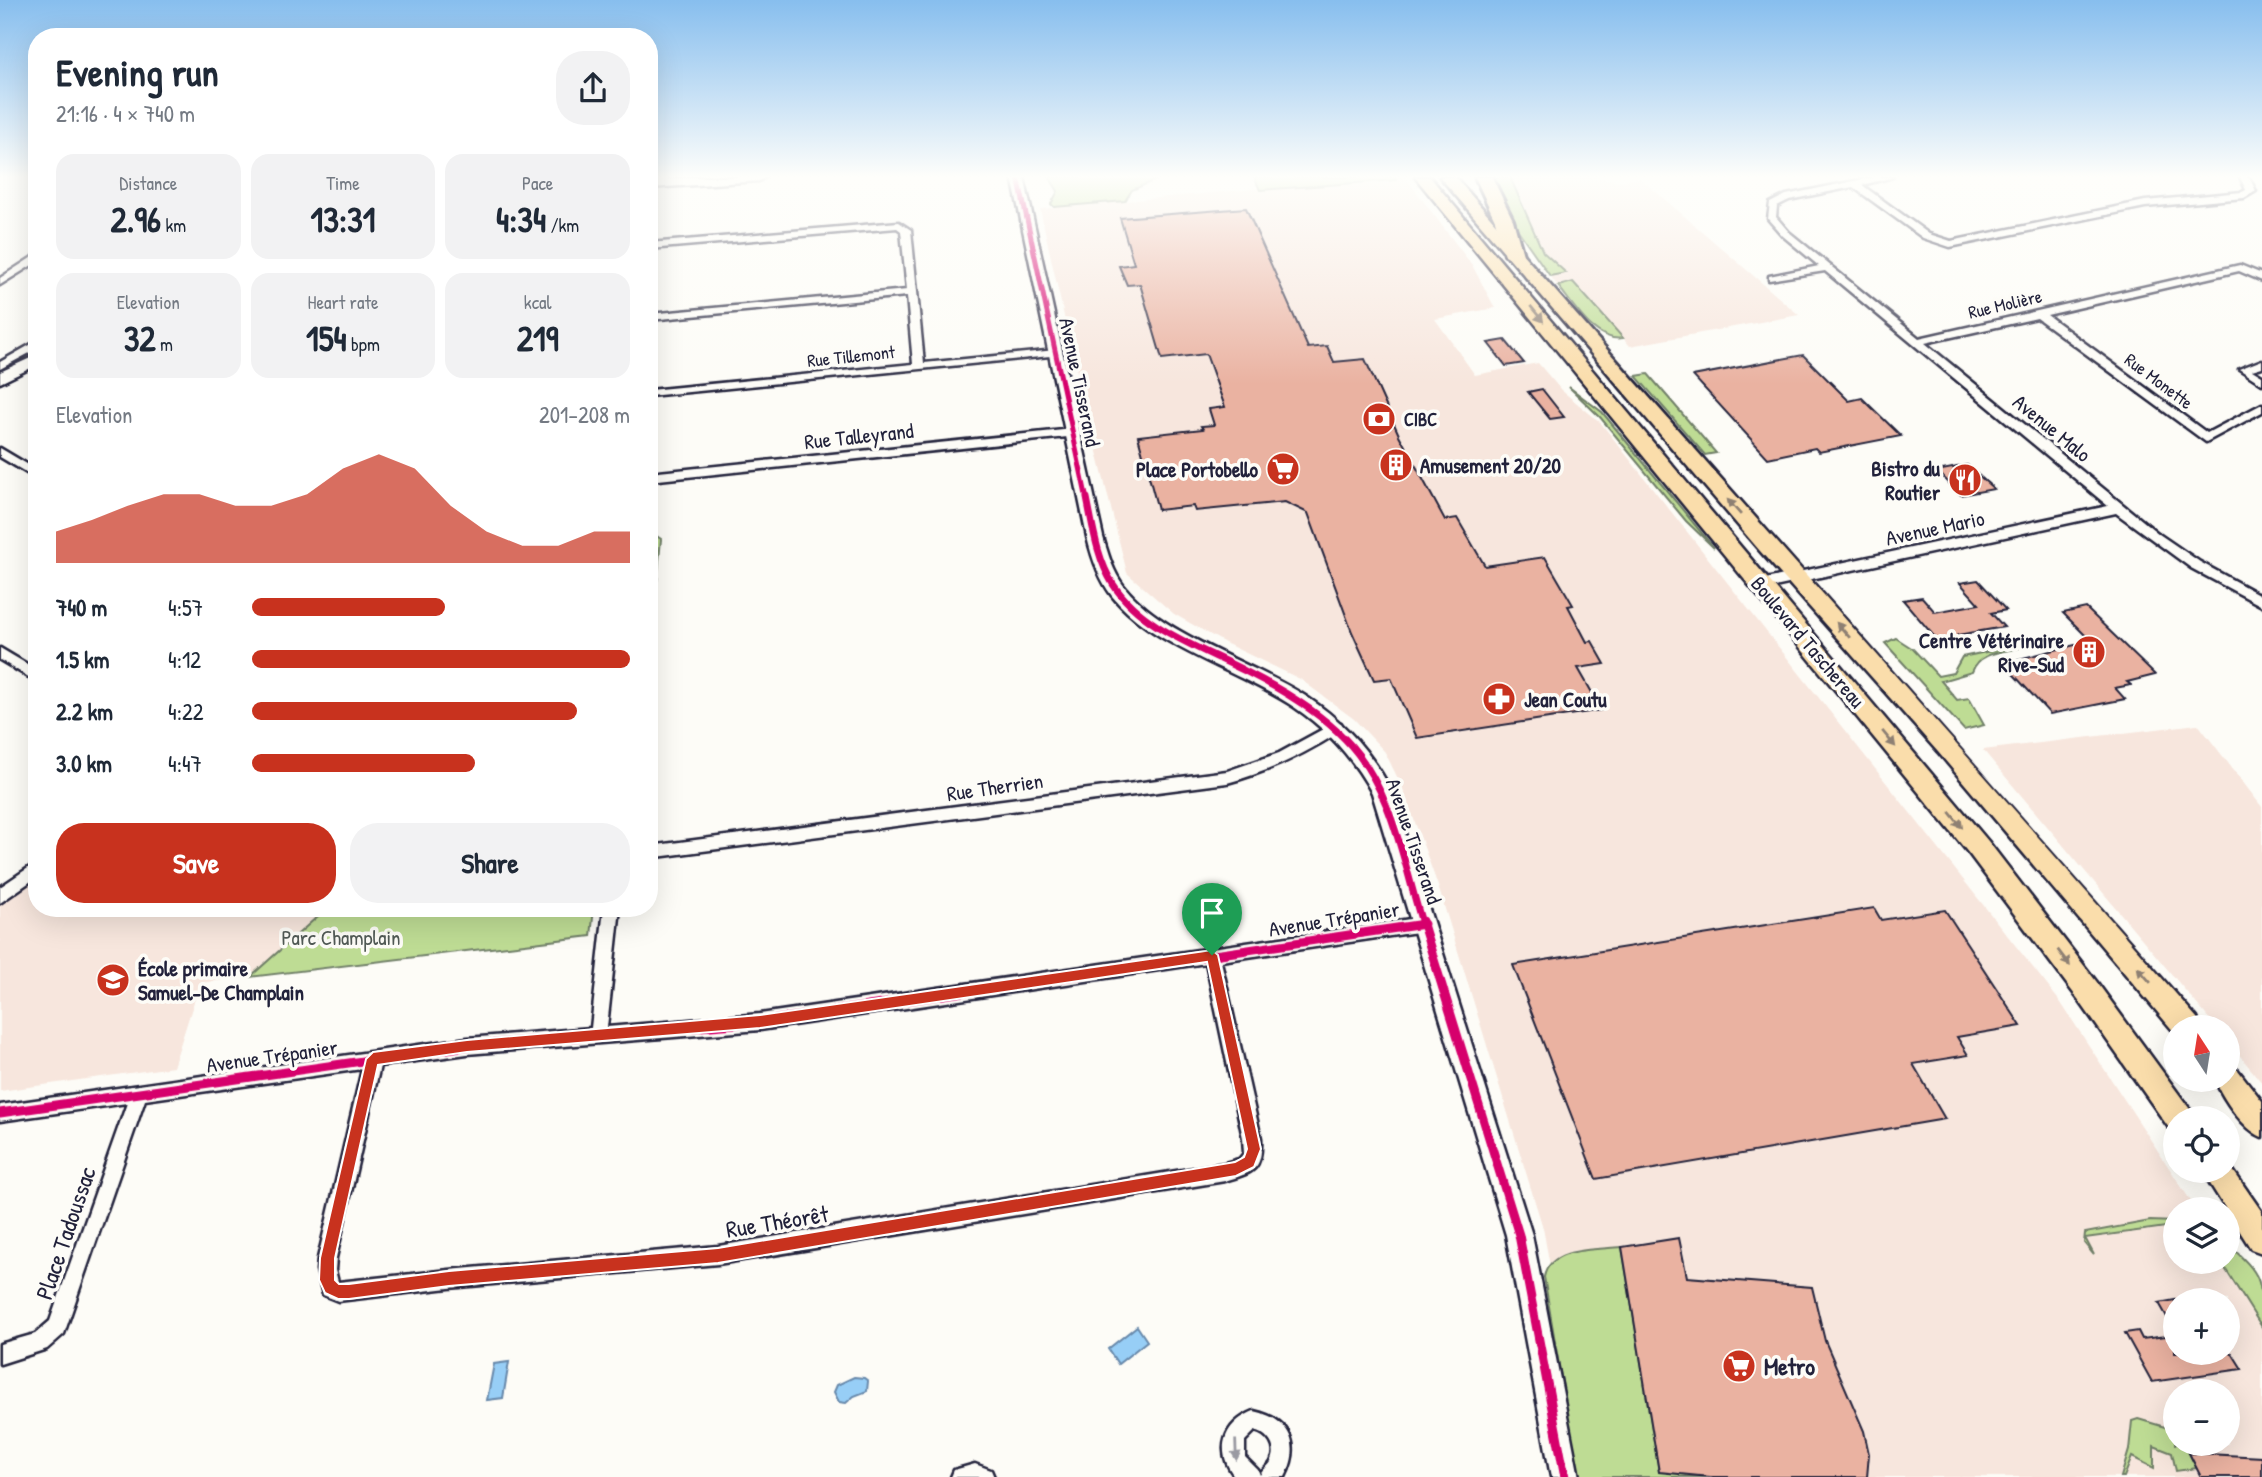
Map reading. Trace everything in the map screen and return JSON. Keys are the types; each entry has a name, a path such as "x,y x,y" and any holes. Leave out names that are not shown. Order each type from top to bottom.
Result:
{"highway":[{"path":"1511,246 1514,255"}],"main road":[{"name":"Boulevard Taschereau","path":"1479,246 2003,879 2170,1106"},
{"name":"Boulevard Taschereau","path":"1506,246 2178,1015"},
{"path":"2238,1092 2262,1124"},
{"path":"2224,1183 2262,1238"}],"street":[{"path":"907,246 919,366"},
{"name":"Avenue Tisserand","path":"1033,246 1101,558 1108,576 1122,595 1159,626 1299,700 1336,727 1360,753 1382,792 1520,1235 1564,1477"},
{"name":"Avenue Malo","path":"1800,246 2178,555 2262,601"},
{"path":"0,282 28,263"},
{"path":"1773,278 1827,268"},
{"name":"Rue Molière","path":"1917,342 2240,268 2262,278"},
{"path":"658,316 911,293"},
{"name":"Rue Monette","path":"2039,314 2206,438 2262,407"},
{"path":"0,366 28,351"},
{"name":"Rue Tillemont","path":"658,392 1056,353"},
{"path":"2262,363 2244,369 2262,381"},
{"path":"0,378 28,364"},
{"name":"Rue Talleyrand","path":"658,476 1073,433"},
{"path":"0,452 28,469"},
{"path":"24,467 28,465"},
{"name":"Avenue Mario","path":"1761,585 2118,508"},
{"path":"0,653 28,671"},
{"name":"Rue Therrien","path":"658,851 1227,777 1255,771 1336,727"},
{"path":"0,896 28,875"},
{"path":"598,1036 611,917"},
{"name":"Avenue Trépanier","path":"0,1113 467,1046 760,1022 1424,924"},
{"name":"Rue Théorêt","path":"373,1059 327,1258 326,1270 330,1288 338,1292 435,1280 718,1255 1224,1172 1244,1166 1253,1156 1252,1138 1212,955"},
{"name":"Place Tadoussac","path":"0,1354 40,1342 57,1327 139,1093"},
{"path":"1251,1477 1238,1467 1233,1448 1239,1430 1254,1422 1271,1426 1283,1442 1282,1462 1270,1477"},
{"path":"961,1477 975,1474 984,1477"}],"shaded area":[{"path":"1048,246 1457,246 1472,265 1495,308 1435,319 1475,375 1538,363 1561,390 1600,422 2061,1003 2163,1159 2163,1183 2179,1183 2188,1197 2163,1197 2163,1274 2236,1274 2262,1311 2262,1457 2240,1456 2240,1379 2163,1379 2163,1456 2191,1456 2201,1477 1589,1477 1543,1228 1438,886 1403,789 1385,752 1354,719 1300,679 1225,643 1174,614 1127,573"},
{"path":"1540,246 1719,246 1799,315 1630,346 1574,282 1558,286 1550,276 1565,273 1543,252"},
{"path":"2198,724 2262,807 2262,1083 2240,1056 2240,1015 2206,1015 1983,750"},
{"name":"École primaire Samuel-De Champlain","path":"28,877 28,917 317,917 250,977 200,983 173,1067 0,1091 0,897"}],"green space":[{"path":"1529,246 1540,246 1543,252 1566,273 1550,276"},
{"path":"1573,282 1623,338 1603,335 1586,321 1558,286"},
{"path":"1648,374 1716,453 1705,455 1636,376"},
{"path":"1569,387 1602,412 1714,548 1686,521 1600,417"},
{"path":"658,537 661,539 658,571"},
{"path":"1896,638 1913,649 1938,676 1953,673 1962,657 2025,644 2023,647 1986,656 1975,665 1972,672 1941,681 1957,700 1969,698 1984,725 1964,730 1885,643"},
{"name":"Parc Champlain","path":"317,917 593,917 591,936 250,977"},
{"path":"2150,1221 2163,1222 2163,1227 2085,1238 2094,1255 2084,1243 2085,1233"},
{"path":"1622,1247 1659,1471 1710,1477 1578,1477 1544,1277 1548,1267 1564,1255"},
{"path":"2240,1255 2258,1279 2262,1327 2240,1288 2229,1274 2240,1274"},
{"path":"2138,1419 2163,1426 2163,1450 2154,1446 2154,1468 2132,1457 2124,1477 2121,1477 2129,1450 2132,1421"},
{"path":"2173,1456 2191,1456 2197,1468 2176,1471"}],"water":[{"path":"1137,1326 1147,1341 1118,1364 1108,1349"},
{"path":"509,1362 503,1398 487,1400 494,1364"},
{"path":"854,1377 868,1381 867,1391 854,1396 846,1403 839,1402 834,1392 837,1385"}],"building":[{"name":"Place Portobello","path":"1128,246 1263,246 1308,348 1327,346 1334,362 1365,359 1399,435 1445,520 1457,518 1485,566 1545,557 1573,605 1568,606 1587,642 1592,641 1605,664 1578,668 1602,710 1417,738 1391,678 1374,680 1352,632 1308,513 1285,502 1195,511 1193,506 1158,510 1138,436 1203,429 1201,426 1214,425 1209,409 1225,407 1206,354 1162,359 1140,284 1127,285 1119,266 1134,264"},
{"path":"1505,340 1524,363 1506,366 1488,343"},
{"path":"1803,355 1849,401 1862,398 1901,436 1819,452 1815,448 1768,458 1693,376"},
{"path":"1542,389 1564,417 1550,419 1528,392"},
{"name":"Bistro du Routier","path":"1967,465 1994,489 1961,495 1937,471"},
{"path":"1978,580 2006,610 1991,613 2004,627 1958,635 1965,644 1944,648 1903,600 1922,597 1935,612 1979,604 1960,583"},
{"name":"Centre Vétérinaire Rive-Sud","path":"2086,608 2155,675 2115,688 2125,699 2050,714 2003,663 2091,641 2063,613"},
{"path":"1874,908 1881,920 1945,910 2021,1026 1957,1037 1968,1055 1913,1064 1945,1119 1596,1179 1513,965"},
{"name":"Metro","path":"1679,1238 1687,1277 1812,1287 1825,1341 1864,1431 1869,1454 1867,1477 1710,1477 1659,1472 1622,1247"},
{"path":"2138,1331 2142,1339 2163,1336 2163,1365 2240,1365 2242,1369 2152,1382 2125,1333"},
{"path":"2190,1456 2262,1457 2262,1477 2201,1477"}],"cycle path":[{"path":"1033,246 1095,537 1110,579 1126,600 1152,621 1275,687 1325,720 1347,740 1366,764 1382,792 1519,1235 1565,1477"},
{"path":"0,1113 467,1046 760,1022 1424,924"}],"place":[{"name":"CIBC","path":"1379,419"},
{"name":"Amusement 20/20","path":"1396,465"},
{"name":"Place Portobello","path":"1283,469"},
{"name":"Bistro du Routier","path":"1965,480"},
{"name":"Centre Vétérinaire Rive-Sud","path":"2089,652"},
{"name":"Jean Coutu","path":"1499,699"},
{"name":"École primaire Samuel-De Champlain","path":"113,980"},
{"name":"Metro","path":"1739,1366"}],"route":[{"path":"1212,955 1254,1149 1249,1162 1236,1169 718,1255 394,1284 338,1292 330,1288 327,1280 327,1258 373,1059 467,1046 760,1022 1212,955"}]}
